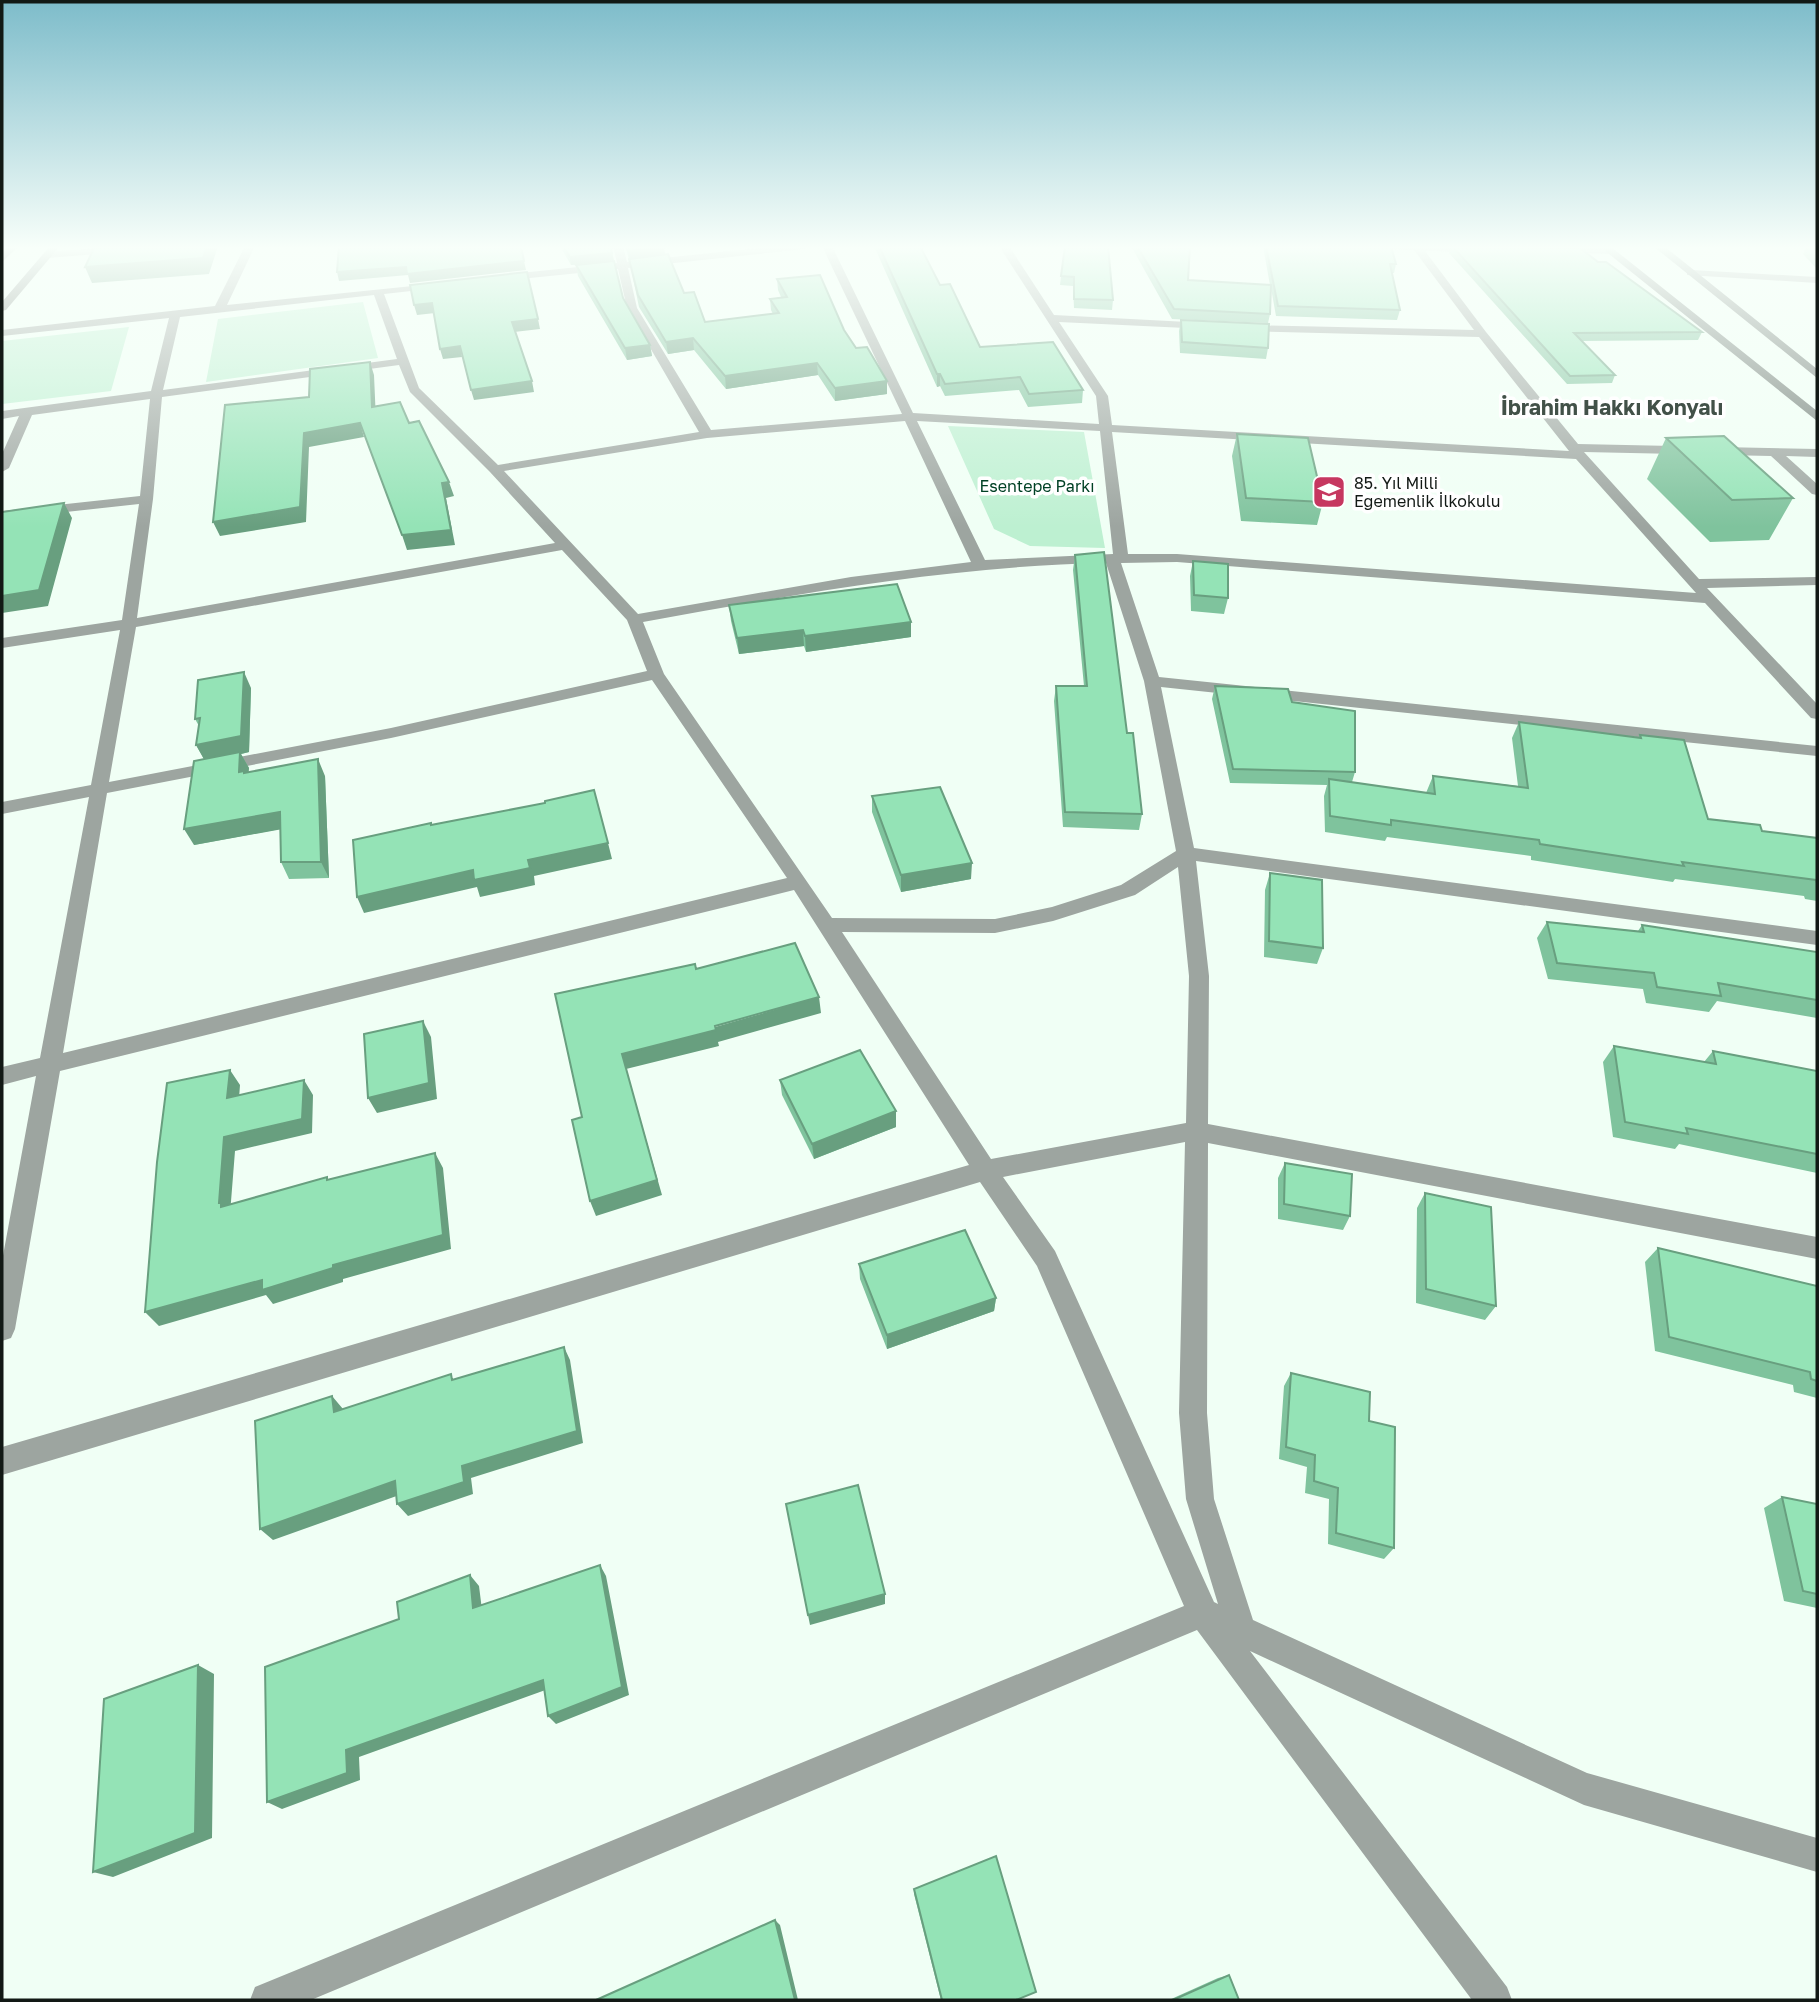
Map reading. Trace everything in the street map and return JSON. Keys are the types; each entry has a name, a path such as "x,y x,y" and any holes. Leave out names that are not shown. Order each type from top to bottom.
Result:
{"street":[{"path":"2,1329 129,624 146,499 156,395 169,339"},
{"path":"396,339 414,389 495,469 634,619 656,674 799,882 985,1170 1046,1259 1203,1613 1494,2000"},
{"path":"651,339 707,434"},
{"path":"873,339 980,565"},
{"path":"1066,339 1102,396 1107,427 1117,558 1152,681 1186,853 1199,975 1193,1413 1200,1499 1241,1631"},
{"path":"1486,339 1577,452 1695,584 1817,714"},
{"path":"1720,339 1817,417"},
{"path":"1773,339 1817,375"},
{"path":"2,415 404,361"},
{"path":"2,468 28,411"},
{"path":"495,469 707,434 911,417 1577,452 1817,453"},
{"path":"1774,452 1817,491"},
{"path":"2,515 146,499"},
{"path":"2,643 129,624 566,545"},
{"path":"634,619 786,592 980,565 1117,558 1177,558 1709,599"},
{"path":"1695,584 1817,581"},
{"path":"2,808 391,733 656,674"},
{"path":"1152,681 1817,751"},
{"path":"827,925 995,926 1054,914 1128,890 1186,853 1817,938"},
{"path":"2,1076 799,882"},
{"path":"2,1461 985,1170 1196,1131 1817,1248"},
{"path":"268,2000 1203,1613 1584,1789 1817,1855"}],"green space":[{"path":"126,339 111,391 2,404 2,341"},
{"path":"214,339 373,339 378,358 206,382"},
{"name":"Esentepe Parkı","path":"948,426 1084,432 1105,548 1030,546 994,529"}],"building":[{"path":"438,339 518,339 532,381 471,390 460,346 440,349"},
{"path":"620,339 647,339 650,345 625,348"},
{"path":"694,339 850,339 856,348 867,347 887,381 835,388 817,363 725,376"},
{"path":"921,339 976,339 980,347 1053,342 1083,390 1029,394 1020,377 945,384 940,374 937,374"},
{"path":"1182,339 1268,339 1268,348 1182,342"},
{"path":"1537,339 1580,339 1615,375 1570,376"},
{"path":"370,362 372,407 400,402 409,423 419,421 449,482 442,483 451,530 402,535 360,423 304,433 300,507 213,522 225,405 309,397 310,369"},
{"path":"1237,434 1308,438 1323,502 1246,498"},
{"path":"1724,436 1793,498 1732,500 1666,438"},
{"path":"64,503 39,590 2,596 2,512"},
{"path":"1104,552 1127,733 1133,733 1142,814 1065,812 1056,686 1087,686 1075,555"},
{"path":"1193,561 1228,564 1228,598 1194,595"},
{"path":"897,584 911,622 805,636 803,630 737,638 729,605"},
{"path":"244,672 241,736 196,745 200,718 195,719 198,680"},
{"path":"1215,686 1288,689 1292,702 1355,711 1355,772 1233,769"},
{"path":"1519,722 1641,738 1640,735 1684,740 1708,819 1760,825 1762,831 1817,838 1817,883 1816,880 1682,862 1684,866 1540,844 1539,840 1391,820 1391,825 1330,816 1329,779 1435,794 1433,776 1528,788"},
{"path":"240,752 239,772 244,773 318,759 321,862 281,862 280,812 184,829 194,761"},
{"path":"940,787 972,863 901,875 872,796"},
{"path":"594,790 608,843 528,860 530,868 474,880 473,870 357,897 353,840 545,803"},
{"path":"1270,873 1322,880 1323,948 1269,941"},
{"path":"1547,922 1644,932 1642,925 1817,952 1817,1000 1718,983 1721,996 1657,987 1654,973 1557,963"},
{"path":"795,943 819,997 715,1026 716,1030 622,1054 657,1180 590,1201 572,1120 582,1117 555,994 695,964 696,969"},
{"path":"423,1021 429,1083 368,1098 364,1034"},
{"path":"1614,1046 1716,1064 1713,1051 1817,1071 1817,1154 1686,1128 1688,1134 1625,1122"},
{"path":"860,1050 896,1111 812,1144 780,1080"},
{"path":"230,1070 227,1098 304,1080 302,1119 224,1137 219,1203 221,1207 327,1177 327,1180 435,1153 443,1235 333,1265 333,1268 262,1290 262,1280 145,1312 157,1162 167,1083"},
{"path":"1285,1163 1352,1174 1350,1216 1284,1204"},
{"path":"1425,1193 1491,1207 1496,1306 1426,1289"},
{"path":"965,1230 996,1298 887,1335 859,1264"},
{"path":"1658,1248 1817,1286 1817,1381 1811,1379 1810,1372 1669,1337"},
{"path":"564,1347 577,1431 462,1466 464,1482 397,1504 395,1481 260,1529 255,1421 332,1396 334,1412 451,1374 452,1380"},
{"path":"1291,1373 1370,1392 1369,1421 1395,1427 1394,1548 1336,1533 1338,1488 1314,1481 1315,1455 1286,1447"},
{"path":"858,1485 885,1594 808,1615 786,1504"},
{"path":"1782,1497 1817,1504 1817,1594 1803,1591"},
{"path":"600,1565 622,1687 548,1716 543,1680 346,1750 347,1773 267,1802 265,1667 399,1619 397,1602 470,1575 473,1608"},
{"path":"198,1665 195,1833 93,1872 104,1699"},
{"path":"996,1856 1036,1992 1016,2000 942,2000 914,1889"},
{"path":"775,1920 795,2000 596,2000"},
{"path":"1229,1975 1239,2000 1173,2000"}],"place":[{"name":"85. Yıl Milli Egemenlik İlkokulu","path":"1329,492"}],"district":[{"name":"İbrahim Hakkı Konyalı","path":"1612,407"}]}
